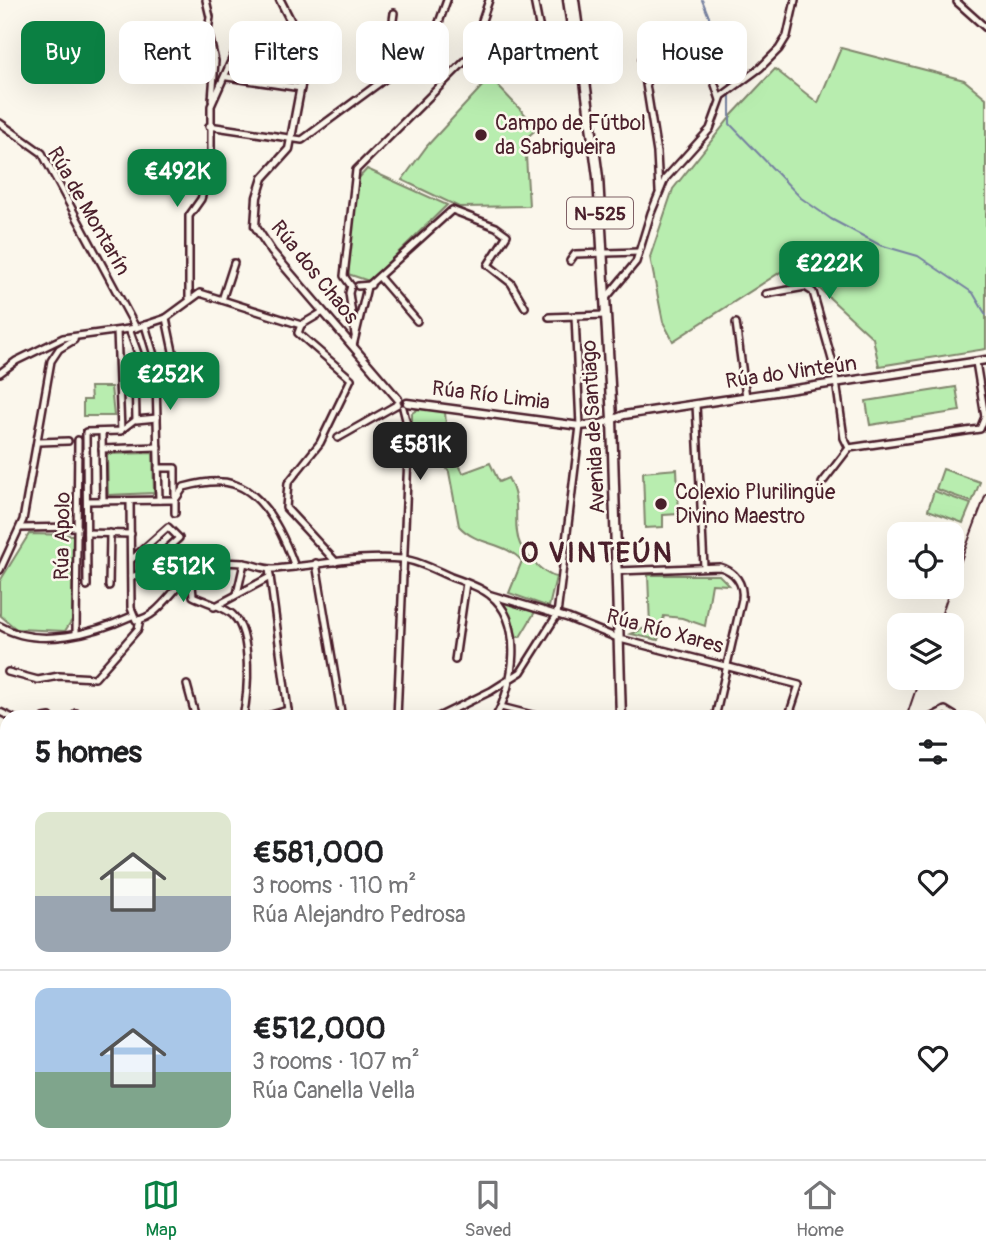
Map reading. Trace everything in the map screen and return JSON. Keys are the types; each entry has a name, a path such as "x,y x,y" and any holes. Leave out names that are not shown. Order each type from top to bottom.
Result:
{"highway":[{"path":"560,0 572,19"},
{"name":"N-525","path":"571,0 572,19 592,125 604,302"},
{"name":"N-525","path":"583,84 592,125"},
{"name":"Avenida de Santiago","path":"604,302 612,419 621,710"}],"street":[{"name":"Rúa dos Chaos","path":"281,0 306,52 292,139 284,156 260,185 254,220 261,237 401,404"},
{"path":"440,21 447,0"},
{"path":"482,21 489,0"},
{"path":"534,0 538,21"},
{"path":"720,100 779,49 786,36 795,0"},
{"path":"189,298 188,216 201,199 211,166 209,125 215,61 208,31 209,2"},
{"path":"957,2 986,28"},
{"path":"393,21 394,13"},
{"path":"365,298 344,276 356,170 463,63"},
{"path":"211,106 229,72"},
{"path":"227,77 301,89"},
{"path":"209,125 302,140 378,84"},
{"path":"646,84 657,153 659,191"},
{"path":"604,302 611,290 630,272 665,179 710,129 718,114 720,100 714,84"},
{"name":"Rúa de Montarín","path":"0,123 42,153 132,329 143,367"},
{"path":"353,346 365,291 452,210 496,227 507,235 488,265 511,283 525,307"},
{"path":"570,261 575,254 639,252"},
{"path":"222,300 234,263"},
{"path":"380,278 417,321"},
{"path":"356,337 349,293 355,286 371,285"},
{"path":"766,294 805,287 813,292 838,384 844,438 849,448"},
{"path":"0,373 16,360 63,338 132,329 166,318 189,298 200,293 301,325"},
{"path":"323,312 301,325 299,332 351,379 320,443 288,482 286,508 336,562"},
{"path":"549,317 605,315"},
{"path":"452,710 491,691 525,667 557,615 580,426 575,316"},
{"path":"166,318 174,356"},
{"path":"736,323 746,397"},
{"path":"145,325 156,362"},
{"path":"117,331 121,374 121,431"},
{"path":"0,570 21,528 39,442 51,361 59,349 76,338"},
{"path":"121,374 174,356"},
{"path":"159,500 157,375 174,356"},
{"name":"Rúa do Vinteún","path":"612,419 986,361"},
{"path":"822,483 849,448 980,429 985,417 976,362"},
{"path":"135,370 136,419"},
{"path":"338,438 401,404 409,432 397,710"},
{"name":"Rúa Río Limia","path":"401,404 580,426 612,419"},
{"path":"696,404 704,567"},
{"path":"87,586 86,432 121,431 136,419 157,418"},
{"path":"102,432 103,501"},
{"name":"Rúa Apolo","path":"76,634 78,439"},
{"path":"39,442 68,441"},
{"path":"102,449 158,447"},
{"path":"87,469 102,468"},
{"path":"158,468 174,468 175,513"},
{"path":"175,500 184,487 200,483 222,482 242,487 261,505 280,532 295,567"},
{"path":"87,501 175,500"},
{"path":"130,501 132,616"},
{"path":"79,515 87,515"},
{"path":"21,528 78,527"},
{"path":"131,560 168,527 179,538 138,575 131,577"},
{"path":"87,533 131,534"},
{"path":"109,586 110,533"},
{"name":"Rúa Río Xares","path":"191,573 205,567 244,563 269,569 336,562 404,560 420,563 491,595 557,615 620,639 799,685 791,710"},
{"path":"237,594 244,563"},
{"path":"316,563 341,710"},
{"path":"618,571 725,568 742,587 742,599 717,710"},
{"path":"269,569 288,710"},
{"path":"191,573 193,596 232,614 242,628 246,642 245,710"},
{"path":"8,672 38,680 59,676 95,678 138,629 140,620 156,610 191,573"},
{"path":"214,607 270,577"},
{"path":"455,660 466,583"},
{"path":"491,595 501,607 513,647 510,677 499,710"},
{"path":"0,626 11,633 26,635 76,634 104,629 132,616"},
{"path":"132,616 140,620"},
{"path":"187,685 193,710"},
{"path":"501,707 513,710"}],"green space":[{"path":"841,48 964,80 986,98 986,349 879,366 873,338 793,264 673,341 663,322 650,257 673,189 732,115 775,69 818,103"},
{"path":"484,84 496,84 538,128 525,139 529,206 459,207 402,180 427,146"},
{"path":"367,169 447,205 369,281 348,274 357,180"},
{"path":"90,387 111,387 114,416 83,416 83,400 91,400"},
{"path":"956,387 960,411 870,425 866,401"},
{"path":"420,408 445,411 447,440 463,473 490,463 499,482 508,478 515,496 516,528 520,544 536,564 556,577 549,607 509,593 522,561 507,550 474,537 459,526 449,472 440,458 439,438 428,432 412,433 412,413"},
{"path":"153,453 154,493 108,495 107,454"},
{"path":"677,469 679,514 663,515 663,527 645,528 643,472"},
{"path":"943,469 980,482 972,502 936,489"},
{"path":"934,491 971,504 963,522 928,510"},
{"path":"29,534 73,535 72,620 65,631 16,629 0,615 0,581"},
{"path":"648,575 719,575 729,585 712,584 705,626 682,618 664,616 658,640 631,634 650,626"},
{"path":"502,599 535,612 520,637 517,637"}],"waterway":[{"path":"702,0 730,68 730,88"},
{"path":"730,93 730,124 801,198 831,219 880,245 918,256 973,293 986,315"}],"railway":[{"path":"964,552 986,494"},
{"path":"942,613 947,599"},
{"path":"909,710 916,690"}],"place":[{"name":"Campo de Fútbol da Sabrigueira","path":"481,135"},
{"name":"Colexio Plurilingüe Divino Maestro","path":"661,504"}],"district":[{"name":"O VINTEÚN","path":"597,552"}]}
